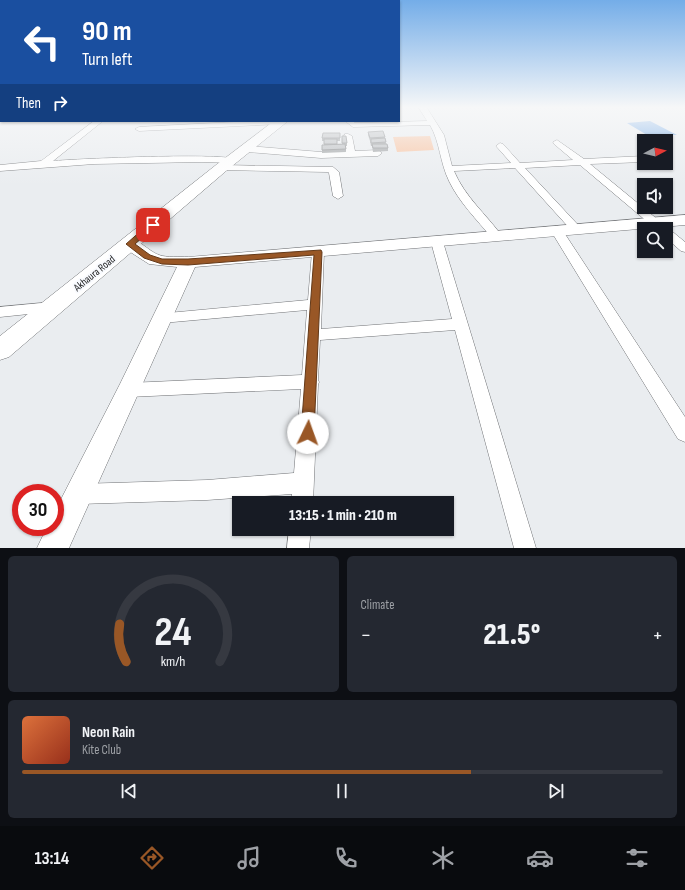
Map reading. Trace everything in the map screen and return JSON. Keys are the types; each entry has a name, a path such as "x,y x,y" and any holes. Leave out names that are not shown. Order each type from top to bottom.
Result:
{"main road":[{"name":"Akhaura Road","path":"0,350 227,164 267,134"}],"street":[{"path":"44,163 83,134"},
{"path":"438,134 454,182 465,199 496,236"},
{"path":"348,136 351,154"},
{"path":"557,142 654,222"},
{"path":"500,146 576,229"},
{"path":"248,149 309,154 378,153"},
{"path":"0,168 44,163 198,158 227,164 330,169 334,172 338,196"},
{"path":"449,169 637,159"},
{"path":"673,224 685,220"},
{"path":"130,244 155,260 188,262 576,229 637,228"},
{"path":"557,231 685,433"},
{"path":"673,238 685,248"},
{"path":"437,242 525,548"},
{"path":"303,496 318,252"},
{"path":"53,548 129,390 188,262"},
{"path":"162,318 315,304"},
{"path":"0,312 53,307"},
{"path":"313,335 461,324"},
{"path":"129,390 310,382"},
{"path":"79,494 207,490 304,483"},
{"path":"298,548 299,536"}],"shaded area":[{"path":"430,136 434,150 397,152 393,137"}],"water":[{"path":"645,134 674,134 677,135 673,134"}],"building":[{"path":"323,134 340,134 340,138 322,138"},
{"path":"369,134 384,134 385,137 370,138"},
{"path":"342,136 346,136 347,143 342,143"},
{"path":"385,138 386,142 371,143 371,139"},
{"path":"324,139 337,139 337,144 324,144"},
{"path":"345,144 346,149 322,150 322,145"},
{"path":"372,144 387,144 388,148 373,148"}],"route":[{"path":"153,225 130,244 147,257 162,262 188,262 318,252 308,433"}]}
